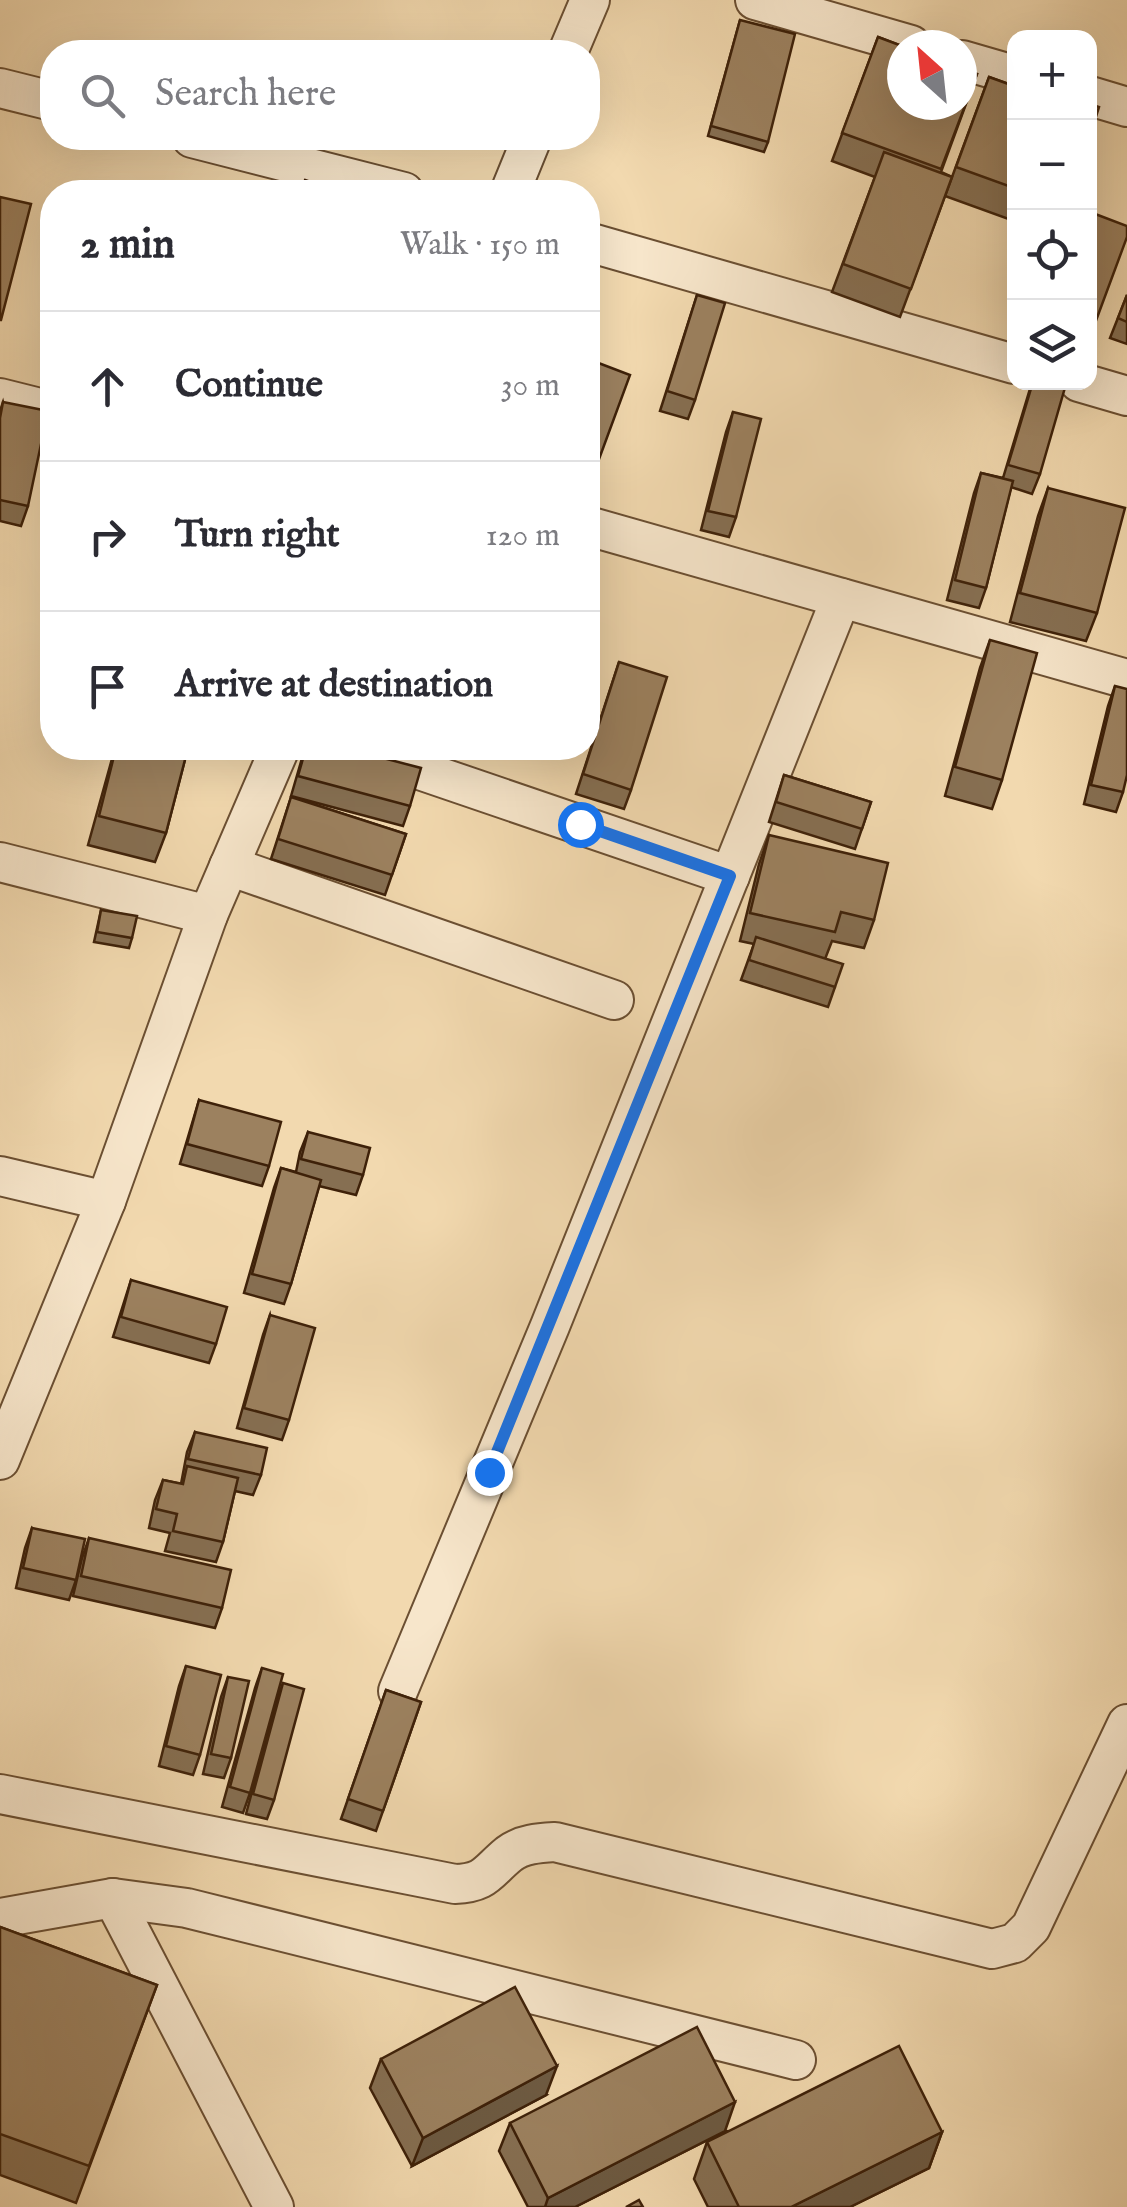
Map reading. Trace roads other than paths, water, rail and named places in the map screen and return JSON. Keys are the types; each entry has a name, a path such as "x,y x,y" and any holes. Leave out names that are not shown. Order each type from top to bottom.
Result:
{"street":[{"path":"573,40 590,0"},
{"path":"756,0 887,38"},
{"path":"977,64 1007,73"},
{"path":"0,88 40,99"},
{"path":"1097,98 1127,107"},
{"path":"239,150 357,180"},
{"path":"515,180 527,150"},
{"path":"600,245 1007,362"},
{"path":"1097,387 1127,396"},
{"path":"0,398 40,407"},
{"path":"600,529 1127,679"},
{"path":"398,1692 550,1326 841,598"},
{"path":"0,1460 106,1201 208,915 275,760"},
{"path":"390,760 730,876"},
{"path":"0,862 208,915"},
{"path":"229,866 614,1000"},
{"path":"0,1176 106,1201"},
{"path":"0,1794 455,1884 475,1883 510,1854 530,1844 555,1842 992,1949 1015,1944 1031,1928 1127,1724"},
{"path":"0,1918 113,1898 187,1908 796,2060"},
{"path":"113,1898 274,2207"}]}
